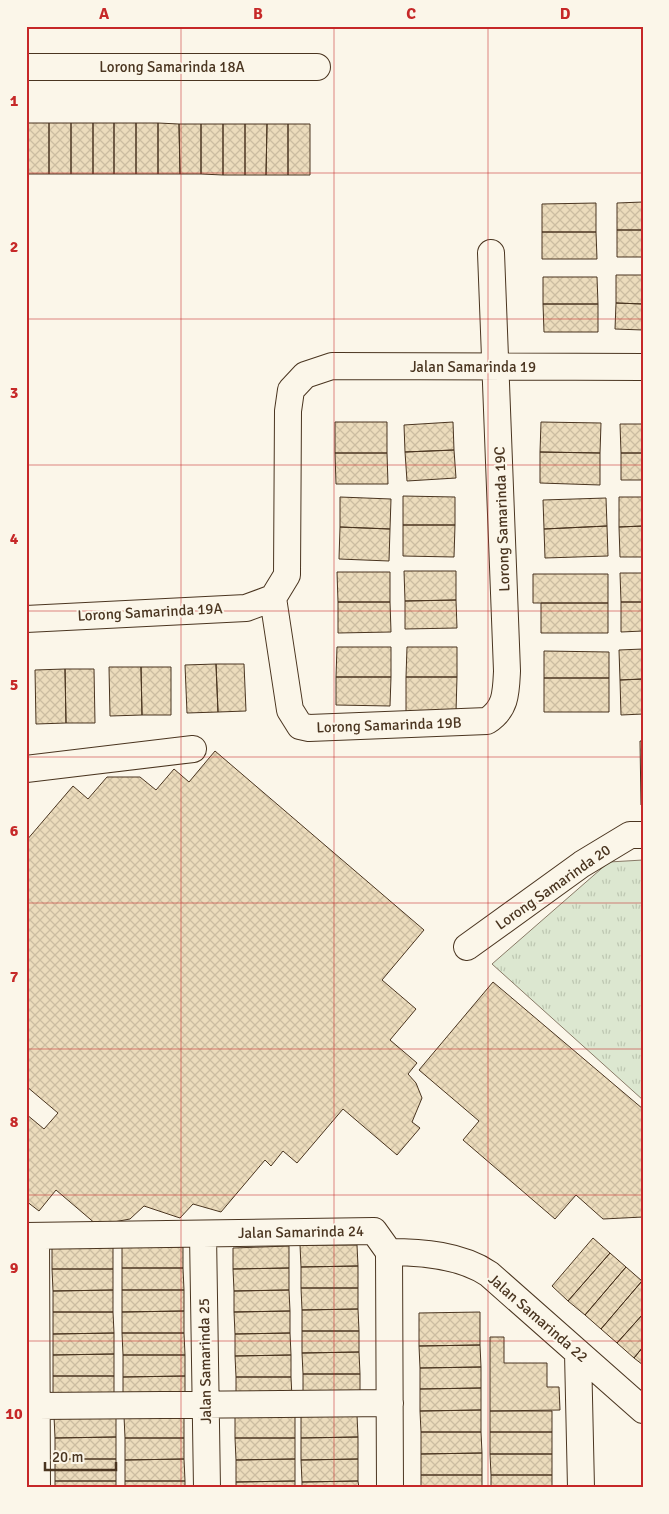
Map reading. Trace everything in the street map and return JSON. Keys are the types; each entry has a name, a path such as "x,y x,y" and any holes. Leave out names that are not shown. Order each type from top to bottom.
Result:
{"street":[{"name":"Lorong Samarinda 18A","path":"26,67 318,67"},
{"name":"Lorong Samarinda 19C","path":"491,252 507,671"},
{"name":"Jalan Samarinda 19","path":"273,598 288,575 288,412 291,390 305,375 332,366 643,367"},
{"name":"Lorong Samarinda 19B","path":"273,598 290,710 300,726 309,728 487,721 496,715 506,697 507,671"},
{"name":"Lorong Samarinda 19A","path":"26,618 246,608 273,598"},
{"path":"26,769 193,749"},
{"name":"Lorong Samarinda 20","path":"468,947 582,864 630,835 643,835"},
{"name":"Jalan Samarinda 24","path":"31,1236 374,1231 389,1252"},
{"name":"Jalan Samarinda 25","path":"202,1234 207,1488"},
{"path":"31,1236 37,1406 37,1488"},
{"path":"389,1252 390,1488"},
{"name":"Jalan Samarinda 22","path":"389,1252 427,1254 467,1263 489,1274 643,1410"},
{"path":"578,1353 582,1488"},
{"path":"37,1406 390,1403"}],"green space":[{"path":"643,860 643,1100 492,964 609,862"}],"building":[{"path":"27,123 27,174 26,174"},
{"path":"27,123 49,123 49,174 27,174"},
{"path":"49,123 71,123 71,174 49,174"},
{"path":"71,123 93,123 93,174 71,174"},
{"path":"93,123 114,123 114,174 93,174"},
{"path":"114,123 136,123 136,174 114,174"},
{"path":"136,123 158,123 158,174 136,174"},
{"path":"158,123 179,124 180,174 158,174"},
{"path":"179,124 201,124 201,174 180,174"},
{"path":"201,124 223,124 223,175 201,174"},
{"path":"223,124 245,124 245,175 223,175"},
{"path":"245,124 267,124 266,175 245,175"},
{"path":"267,124 288,124 288,175 266,175"},
{"path":"288,124 310,124 310,175 288,175"},
{"path":"643,202 643,230 617,230 617,203"},
{"path":"596,203 596,232 542,232 542,204"},
{"path":"617,230 643,230 643,257 617,257"},
{"path":"542,232 596,232 597,259 542,259"},
{"path":"616,275 643,275 643,304 616,303"},
{"path":"543,277 597,277 598,304 543,304"},
{"path":"616,303 643,304 643,330 615,329"},
{"path":"543,304 598,304 598,332 544,332"},
{"path":"335,422 387,422 387,453 335,453"},
{"path":"453,422 454,450 405,452 404,425"},
{"path":"541,422 601,423 600,453 540,452"},
{"path":"620,424 643,424 643,453 621,453"},
{"path":"454,450 456,478 407,481 405,452"},
{"path":"540,452 600,453 600,485 540,483"},
{"path":"335,453 387,453 388,484 336,484"},
{"path":"621,453 643,453 643,480 621,480"},
{"path":"403,496 455,497 455,525 403,525"},
{"path":"340,497 391,499 390,529 340,527"},
{"path":"619,497 643,497 643,526 619,527"},
{"path":"606,498 607,526 544,529 543,500"},
{"path":"403,525 455,525 454,557 403,556"},
{"path":"607,526 608,556 545,558 544,529"},
{"path":"643,526 643,557 620,557 619,527"},
{"path":"340,527 390,529 389,561 339,559"},
{"path":"404,571 456,571 456,600 405,601"},
{"path":"337,572 390,572 390,602 338,602"},
{"path":"620,573 643,573 643,602 621,602"},
{"path":"533,574 608,574 608,603 533,603"},
{"path":"456,600 457,628 405,629 405,601"},
{"path":"338,602 390,602 391,632 338,633"},
{"path":"621,602 643,602 643,631 621,632"},
{"path":"541,603 608,603 608,633 541,633"},
{"path":"337,647 391,647 391,677 336,677"},
{"path":"407,647 457,647 457,677 406,677"},
{"path":"643,649 643,679 620,680 619,650"},
{"path":"544,651 609,652 609,678 544,678"},
{"path":"216,664 218,712 187,713 185,665"},
{"path":"216,664 244,664 246,711 218,712"},
{"path":"109,667 141,667 142,715 110,716"},
{"path":"141,667 171,667 171,715 142,715"},
{"path":"65,669 66,723 36,724 35,670"},
{"path":"65,669 94,669 95,723 66,723"},
{"path":"336,677 391,677 390,706 336,705"},
{"path":"406,677 457,677 456,712 406,712"},
{"path":"544,678 609,678 609,712 544,712"},
{"path":"643,679 643,714 621,715 620,680"},
{"path":"640,741 643,741 643,805 641,805"},
{"path":"215,751 424,930 382,980 416,1009 390,1040 417,1063 408,1074 416,1083 422,1098 412,1122 420,1128 397,1155 343,1109 297,1163 283,1151 271,1166 265,1160 221,1212 193,1204 180,1218 144,1206 130,1219 97,1225 56,1190 39,1211 26,1201 26,1114 44,1129 58,1113 26,1086 26,841 73,786 88,799 107,777 140,777 156,790 174,769 189,782"},
{"path":"493,982 643,1109 643,1217 603,1219 576,1195 555,1219 463,1140 479,1121 419,1070"},
{"path":"593,1238 610,1253 568,1301 552,1286"},
{"path":"300,1245 357,1245 358,1266 301,1267"},
{"path":"289,1246 289,1268 233,1269 233,1248"},
{"path":"113,1247 113,1269 52,1269 52,1248"},
{"path":"122,1247 183,1247 183,1268 122,1268"},
{"path":"610,1253 626,1267 585,1315 568,1301"},
{"path":"358,1266 358,1288 301,1288 301,1267"},
{"path":"626,1267 642,1281 601,1329 585,1315"},
{"path":"122,1268 183,1268 184,1290 122,1290"},
{"path":"289,1268 289,1290 234,1291 233,1269"},
{"path":"52,1269 113,1269 113,1290 53,1291"},
{"path":"642,1281 643,1314 617,1343 601,1329"},
{"path":"301,1288 358,1288 358,1309 302,1310"},
{"path":"113,1290 113,1312 53,1312 53,1291"},
{"path":"122,1290 184,1290 184,1311 122,1312"},
{"path":"289,1290 290,1311 234,1312 234,1291"},
{"path":"358,1309 359,1331 302,1331 302,1310"},
{"path":"184,1311 184,1333 122,1333 122,1312"},
{"path":"290,1311 290,1333 235,1334 234,1312"},
{"path":"53,1312 113,1312 114,1333 53,1334"},
{"path":"480,1312 480,1345 419,1346 419,1313"},
{"path":"643,1314 643,1347 634,1358 617,1343"},
{"path":"302,1331 359,1331 359,1352 302,1353"},
{"path":"114,1333 114,1354 53,1355 53,1334"},
{"path":"122,1333 184,1333 185,1355 123,1355"},
{"path":"290,1333 291,1355 235,1356 235,1334"},
{"path":"490,1337 504,1337 504,1363 547,1363 547,1387 559,1387 560,1410 490,1411"},
{"path":"480,1345 481,1367 420,1368 419,1346"},
{"path":"643,1347 643,1365 634,1358"},
{"path":"359,1352 360,1374 303,1374 302,1353"},
{"path":"114,1354 114,1376 53,1376 53,1355"},
{"path":"123,1355 185,1355 185,1376 123,1377"},
{"path":"291,1355 291,1377 236,1377 235,1356"},
{"path":"481,1367 481,1388 420,1389 420,1368"},
{"path":"303,1374 360,1374 360,1395 303,1396"},
{"path":"53,1376 114,1376 114,1397 53,1397"},
{"path":"185,1376 185,1398 123,1399 123,1377"},
{"path":"236,1377 291,1377 292,1398 236,1399"},
{"path":"481,1388 481,1410 420,1411 420,1389"},
{"path":"481,1410 481,1432 421,1432 420,1411"},
{"path":"490,1411 552,1411 552,1432 490,1432"},
{"path":"116,1415 116,1437 55,1438 54,1416"},
{"path":"357,1415 358,1437 301,1438 301,1416"},
{"path":"124,1416 184,1416 184,1438 125,1438"},
{"path":"235,1416 295,1416 295,1438 235,1438"},
{"path":"421,1432 481,1432 482,1453 421,1454"},
{"path":"490,1432 552,1432 552,1454 490,1454"},
{"path":"116,1437 116,1459 55,1459 55,1438"},
{"path":"358,1437 358,1459 301,1460 301,1438"},
{"path":"125,1438 184,1438 184,1459 125,1460"},
{"path":"235,1438 295,1438 295,1459 236,1460"},
{"path":"482,1453 482,1475 421,1475 421,1454"},
{"path":"490,1454 552,1454 552,1475 491,1475"},
{"path":"55,1459 116,1459 116,1481 55,1481"},
{"path":"184,1459 185,1481 125,1481 125,1460"},
{"path":"295,1459 295,1481 236,1482 236,1460"},
{"path":"358,1459 358,1481 302,1482 301,1460"},
{"path":"421,1475 482,1475 482,1488 421,1488"},
{"path":"491,1475 552,1475 552,1488 491,1488"},
{"path":"55,1481 116,1481 116,1488 55,1488"},
{"path":"125,1481 185,1481 185,1488 125,1488"},
{"path":"295,1481 295,1488 236,1488 236,1482"},
{"path":"358,1481 359,1488 302,1488 302,1482"}]}
